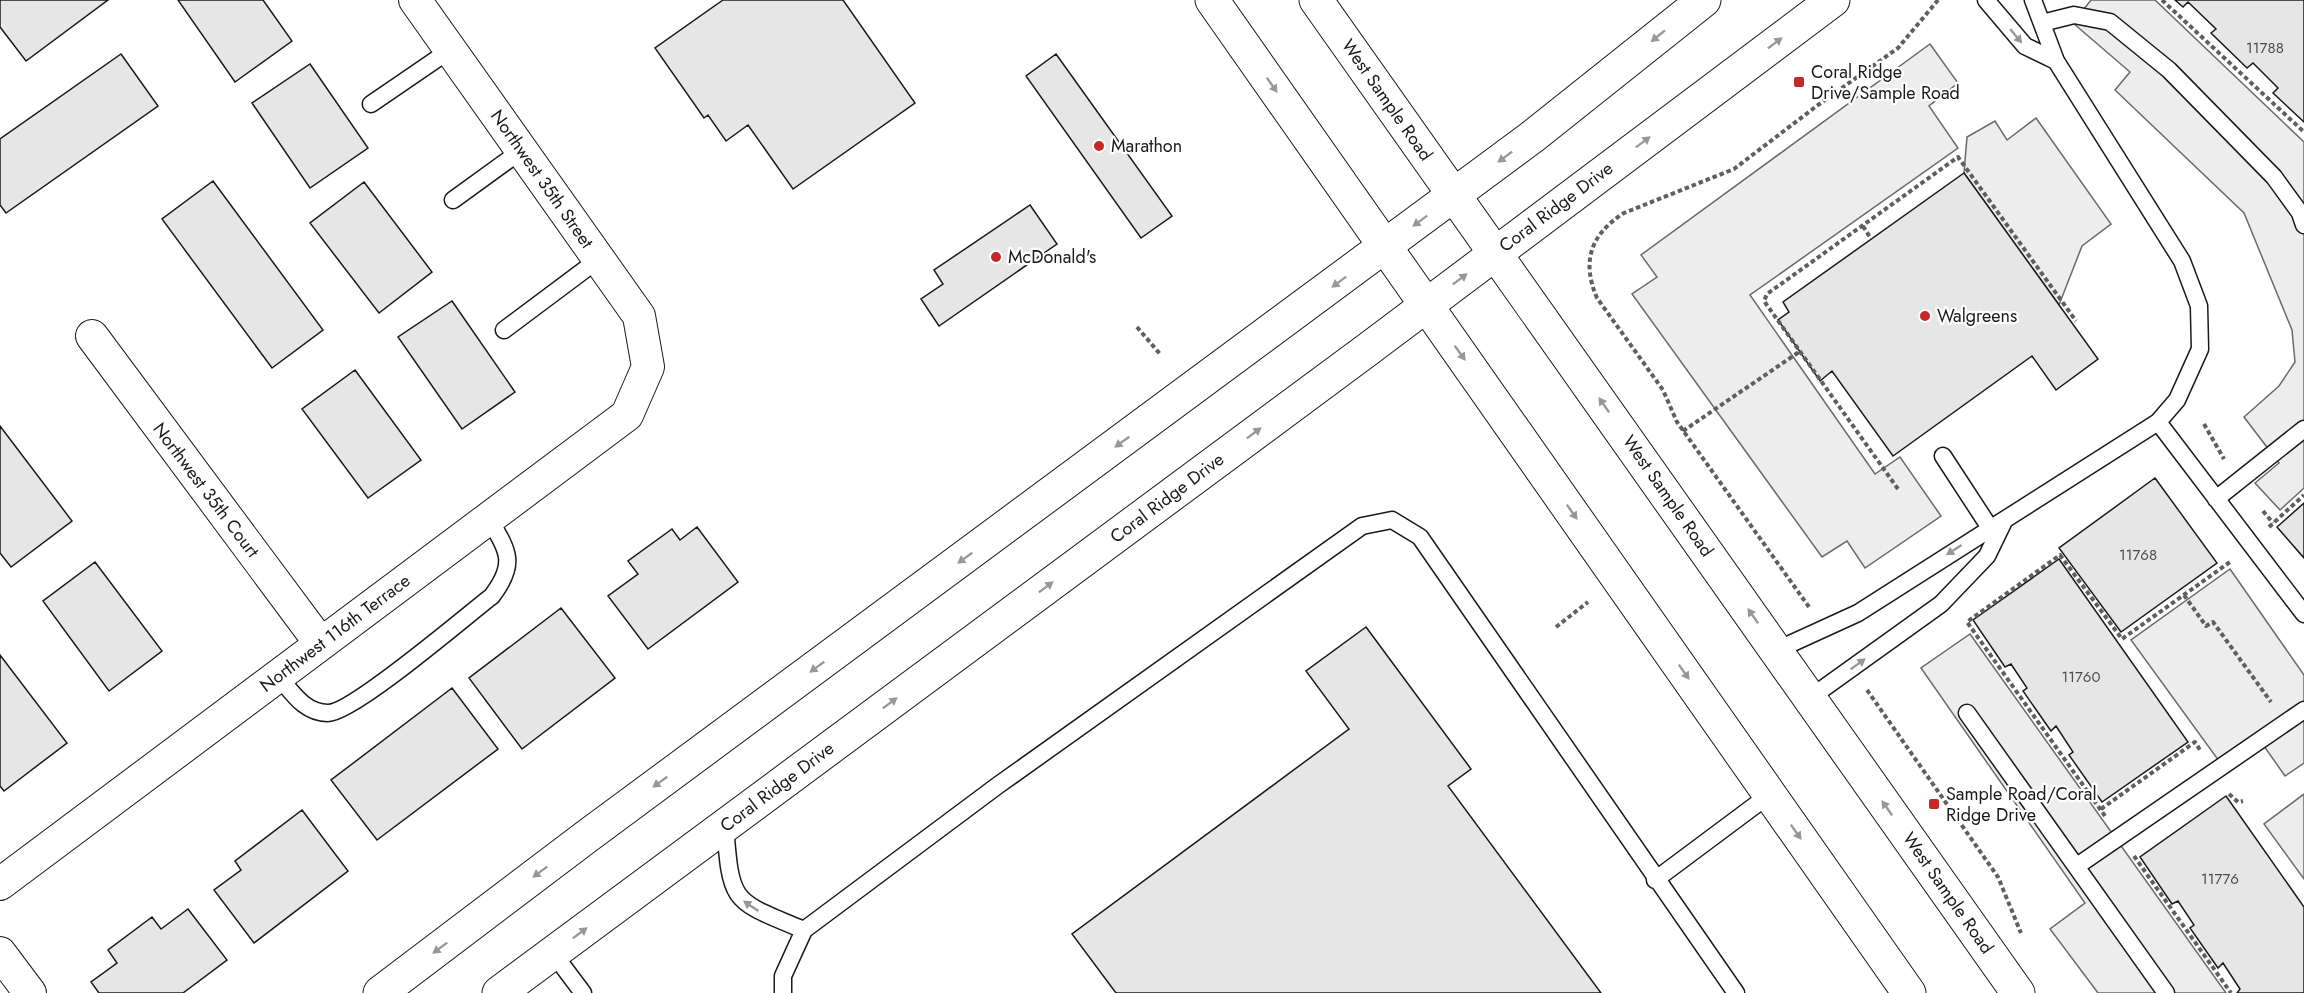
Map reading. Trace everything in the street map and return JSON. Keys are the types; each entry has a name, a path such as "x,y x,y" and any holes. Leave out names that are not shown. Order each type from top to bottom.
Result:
{"main road":[{"path":"1212,0 1909,993"},
{"name":"West Sample Road","path":"1316,0 2018,993"},
{"path":"380,993 586,837 1386,247 1532,137 1704,0"},
{"name":"Coral Ridge Drive","path":"499,993 1833,0"}],"street":[{"name":"Northwest 35th Street","path":"415,0 639,316 648,367"},
{"name":"Northwest 35th Court","path":"92,336 321,644"},
{"name":"Northwest 116th Terrace","path":"0,884 627,415 648,367"},
{"path":"0,953 30,993"}],"lane":[{"path":"1986,0 2025,46 2056,61"},
{"path":"1777,650 1858,613 2158,422 2177,400 2200,349 2199,306 2182,261 2056,61 2033,0"},
{"path":"2042,23 2074,15 2110,22 2169,70 2274,177 2300,213 2304,225"},
{"path":"371,104 450,50"},
{"path":"453,200 522,150"},
{"path":"504,330 599,259"},
{"path":"2158,422 2304,614"},
{"path":"2216,499 2304,429"},
{"path":"1943,456 1997,524"},
{"path":"278,676 302,704 312,711 329,713 356,702 492,596 505,579 508,561 506,548 489,519"},
{"path":"783,993 783,976 804,930 1007,779 1362,526 1392,520 1420,537 1655,880 1736,993"},
{"path":"1810,698 1941,604 1987,556 1997,524"},
{"path":"2077,866 2304,710"},
{"path":"1967,712 2166,993"},
{"path":"1655,880 1769,795"},
{"path":"725,825 729,872 734,890 749,907 804,930"},
{"path":"554,953 583,993"}],"path":[{"path":"1824,628 1683,431 1663,390 1593,287 1589,262 1599,237 1608,224 1624,213 1734,169 1898,48 1938,0"},
{"path":"2162,0 2304,132"},
{"path":"1898,489 1799,352 1764,301 1764,297 1958,157 2076,321"},
{"path":"1863,226 1871,239"},
{"path":"1137,327 1160,354"},
{"path":"1683,431 1799,352"},
{"path":"2231,993 1967,622 2060,555 2122,639 2250,544 2304,495"},
{"path":"2184,595 2206,626 2213,622 2286,722"},
{"path":"1556,627 1588,602"},
{"path":"1852,668 1998,877 2023,939"}],"shaded area":[{"path":"2091,0 2155,0 2304,142 2304,488 2280,510 2255,483 2279,463 2244,417 2279,386 2295,362 2292,330 2244,213 2115,90 2130,72 2073,23"},
{"path":"1930,44 1958,83 1929,106 1958,148 1750,295 1875,474 1900,457 1941,516 1865,568 1847,541 1822,557 1632,294 1657,277 1641,255"},
{"path":"2036,118 2111,224 2082,246 2059,305 1964,173 1967,137 1995,121 2007,140"},
{"path":"2230,569 2304,675 2304,763 2285,776 2264,746 2227,772 2131,640"},
{"path":"1970,634 2226,993 2098,993 2050,929 2085,903 1921,668"},
{"path":"2304,794 2304,879 2264,824"}],"building":[{"path":"0,0 108,0 26,61 0,27"},
{"path":"178,0 263,0 292,41 235,82"},
{"path":"723,0 843,0 915,103 793,189 748,125 726,141 708,115 704,118 655,48"},
{"path":"2175,0 2304,0 2304,122 2273,93 2278,88 2253,63 2247,68 2211,33 2216,29 2188,2 2183,7"},
{"path":"121,54 158,106 6,213 0,205 0,139"},
{"name":"Marathon","path":"1056,54 1172,216 1141,238 1026,76"},
{"path":"310,64 368,148 310,188 252,103"},
{"name":"Walgreens","path":"1964,173 2098,359 2056,390 2032,356 1893,456 1832,371 1820,381 1778,320 1789,312 1783,302"},
{"path":"213,181 323,330 272,368 162,219"},
{"path":"364,182 432,272 379,313 310,223"},
{"name":"McDonald's","path":"1030,205 1057,244 939,326 921,299 943,284 934,270"},
{"path":"452,301 515,392 462,429 398,337"},
{"path":"355,370 421,460 368,498 302,409"},
{"path":"0,426 72,521 11,567 0,553"},
{"path":"2155,478 2217,563 2121,632 2059,548"},
{"path":"2304,503 2304,558 2277,527"},
{"path":"697,527 738,582 648,649 608,596 638,574 628,561 672,529 680,540"},
{"path":"2059,559 2188,742 2102,802 2069,755 2073,752 2056,726 2051,731 2023,691 2027,688 2011,664 2005,667 1973,620"},
{"path":"95,562 162,651 109,691 43,601"},
{"path":"561,608 615,678 522,749 469,678"},
{"path":"1366,627 1471,769 1448,786 1601,993 1116,993 1072,934 1349,729 1306,671"},
{"path":"0,655 67,743 4,791 0,786"},
{"path":"452,688 498,749 377,840 331,780"},
{"path":"2226,796 2304,907 2304,993 2237,993 2240,989 2223,963 2218,968 2190,928 2194,925 2178,901 2172,904 2140,857"},
{"path":"302,810 348,871 254,943 214,890 241,870 235,861"},
{"path":"188,909 227,960 183,993 99,993 91,982 117,963 108,950 152,917 161,929"}],"place":[{"name":"Coral Ridge Drive/Sample Road","path":"1799,82"},
{"name":"Marathon","path":"1099,146"},
{"name":"McDonald's","path":"996,257"},
{"name":"Walgreens","path":"1925,316"},
{"name":"Sample Road/Coral Ridge Drive","path":"1934,804"}]}
